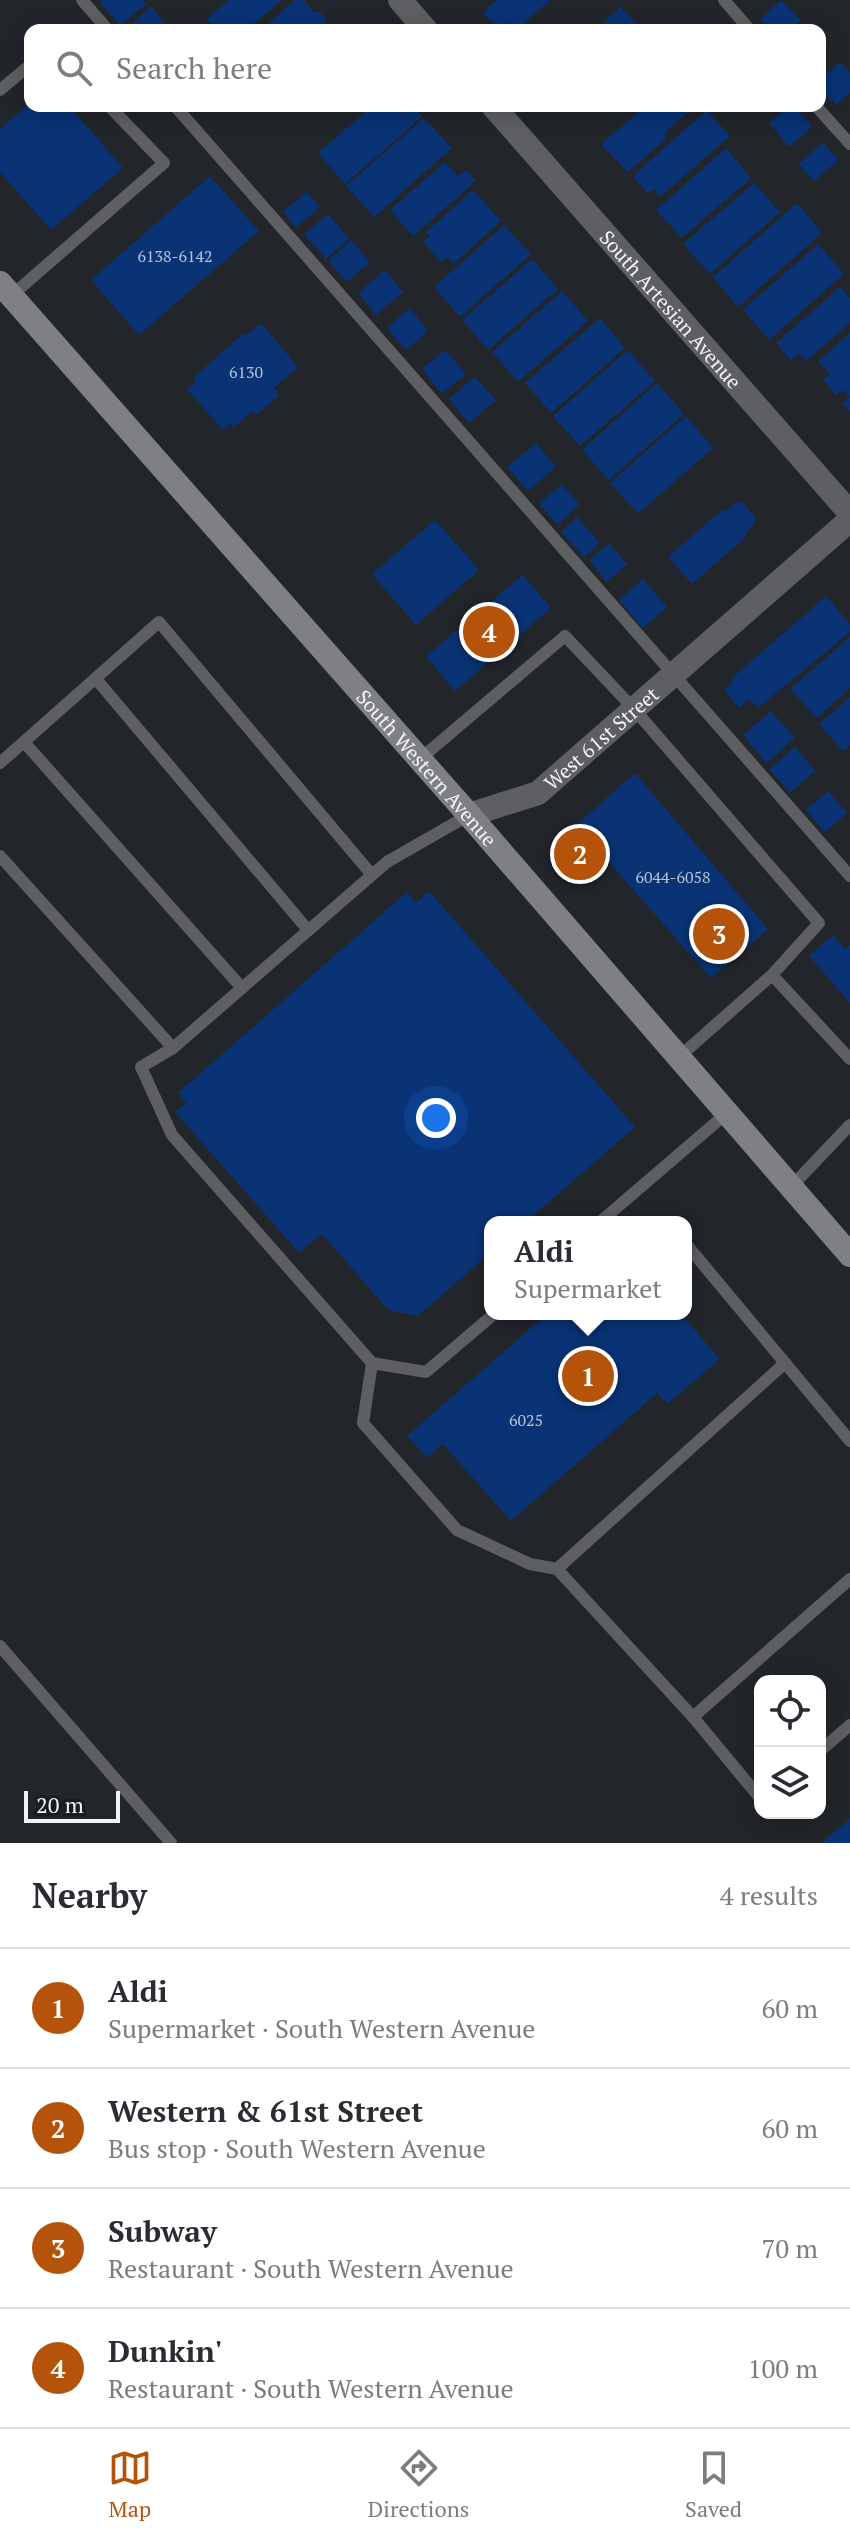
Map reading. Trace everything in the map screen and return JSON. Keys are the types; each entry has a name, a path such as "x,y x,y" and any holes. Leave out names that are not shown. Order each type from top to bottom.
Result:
{"main road":[{"name":"South Western Avenue","path":"6,290 469,815 850,1255"}],"street":[{"path":"400,0 421,24"},
{"name":"South Artesian Avenue","path":"498,112 850,513"},
{"name":"West 61st Street","path":"469,815 538,793 850,520"}],"lane":[{"path":"82,0 103,24"},
{"path":"724,0 745,24"},
{"path":"0,90 24,70"},
{"path":"6,290 164,163 115,112"},
{"path":"180,112 850,876"},
{"path":"821,112 850,144"},
{"path":"0,763 159,622 372,875"},
{"path":"420,759 565,636 634,709 819,923 772,975 679,1057"},
{"path":"96,679 308,930"},
{"path":"24,742 242,988"},
{"name":"West 61st Street","path":"372,1363 172,1135 141,1067 173,1048 387,862 469,815"},
{"path":"0,856 173,1048"},
{"path":"772,975 850,1059"},
{"path":"607,1216 727,1113"},
{"path":"791,1187 850,1125"},
{"path":"692,1251 850,1441"},
{"path":"487,1320 426,1372 372,1363 363,1423 457,1530 530,1564 557,1569 693,1717 754,1791"},
{"path":"557,1569 785,1363"},
{"path":"693,1717 850,1579"},
{"path":"0,1646 171,1843"},
{"path":"825,1747 850,1725"}],"building":[{"path":"143,0 146,4 118,24 100,2"},
{"path":"228,0 282,0 254,24 211,24 207,19"},
{"path":"295,0 304,0 314,12 320,12 326,19 325,24 268,24"},
{"path":"497,0 550,0 523,24 494,24 483,13"},
{"path":"781,0 801,21 797,24 765,24 760,19"},
{"path":"151,7 166,24 131,24"},
{"path":"621,7 637,24 602,24"},
{"path":"840,62 850,73 850,93 836,105 826,94 826,75"},
{"path":"24,108 24,112 74,112 123,168 51,230 0,172 0,129"},
{"path":"365,112 418,112 422,117 345,184 318,153"},
{"path":"638,112 688,112 665,132 665,140 628,172 601,144"},
{"path":"705,112 709,112 730,136 660,197 654,189 648,194 633,176"},
{"path":"782,112 799,112 812,127 789,147 769,123"},
{"path":"424,118 452,148 374,217 346,186"},
{"path":"823,143 838,160 814,181 798,164"},
{"path":"726,148 751,178 682,238 656,210"},
{"path":"445,162 458,176 466,170 476,181 413,236 390,210"},
{"path":"210,176 259,231 139,335 91,280"},
{"path":"754,183 780,212 710,274 683,244"},
{"path":"473,190 501,221 453,264 447,257 441,262 423,242 430,236 426,232"},
{"path":"307,192 320,207 296,228 283,212"},
{"path":"797,203 822,233 738,307 713,277"},
{"path":"328,214 349,239 326,259 304,234"},
{"path":"504,225 531,254 460,317 434,287"},
{"path":"351,240 370,262 347,282 328,261"},
{"path":"818,244 844,274 769,340 743,310"},
{"path":"532,259 558,289 488,350 462,320"},
{"path":"385,270 403,292 376,315 358,293"},
{"path":"840,287 850,298 850,323 806,361 799,353 791,360 776,343"},
{"path":"562,291 588,321 518,382 492,352"},
{"path":"410,308 428,331 406,350 387,328"},
{"path":"600,318 625,348 551,413 525,383"},
{"path":"261,323 298,367 274,388 280,395 256,415 253,411 234,427 231,423 223,430 187,389 196,382 193,378 244,333 246,336"},
{"path":"850,333 850,397 843,390 836,396 823,379 830,374 818,361"},
{"path":"445,350 466,374 442,394 422,369"},
{"path":"628,350 655,381 580,446 553,416"},
{"path":"475,377 496,400 469,423 449,399"},
{"path":"657,383 684,414 609,480 582,450"},
{"path":"850,397 850,411 842,403"},
{"path":"686,416 713,448 638,514 610,483"},
{"path":"536,443 556,467 528,491 507,467"},
{"path":"562,485 580,505 557,525 539,503"},
{"path":"742,502 756,518 745,533 747,536 692,584 668,557 723,509 726,511"},
{"path":"577,517 600,543 584,557 561,532"},
{"path":"435,520 479,570 416,625 372,574"},
{"path":"609,543 627,564 607,582 589,560"},
{"path":"523,575 551,608 455,691 426,656"},
{"path":"643,579 667,607 643,628 619,600"},
{"path":"826,596 850,624 850,632 758,708 749,699 739,708 724,690 734,681 731,679"},
{"path":"850,637 850,688 817,718 790,689"},
{"path":"850,697 850,745 843,752 819,724"},
{"path":"771,711 795,738 766,763 743,735"},
{"path":"795,747 815,771 790,793 769,769"},
{"path":"635,773 768,929 711,978 576,825"},
{"path":"828,791 847,813 825,832 806,810"},
{"path":"429,891 635,1127 533,1216 484,1216 484,1258 418,1316 388,1310 322,1234 299,1253 175,1112 186,1103 178,1093 407,892 416,903"},
{"path":"833,935 845,949 850,945 850,1003 809,956"},
{"path":"540,1320 686,1320 720,1359 667,1404 657,1393 511,1521 443,1444 427,1458 407,1436"},
{"path":"850,1818 850,1843 822,1843"}],"place":[{"name":"Dunkin'","path":"489,632"},
{"name":"Western & 61st Street","path":"580,854"},
{"name":"Subway","path":"719,934"},
{"name":"Aldi","path":"588,1376"}]}
